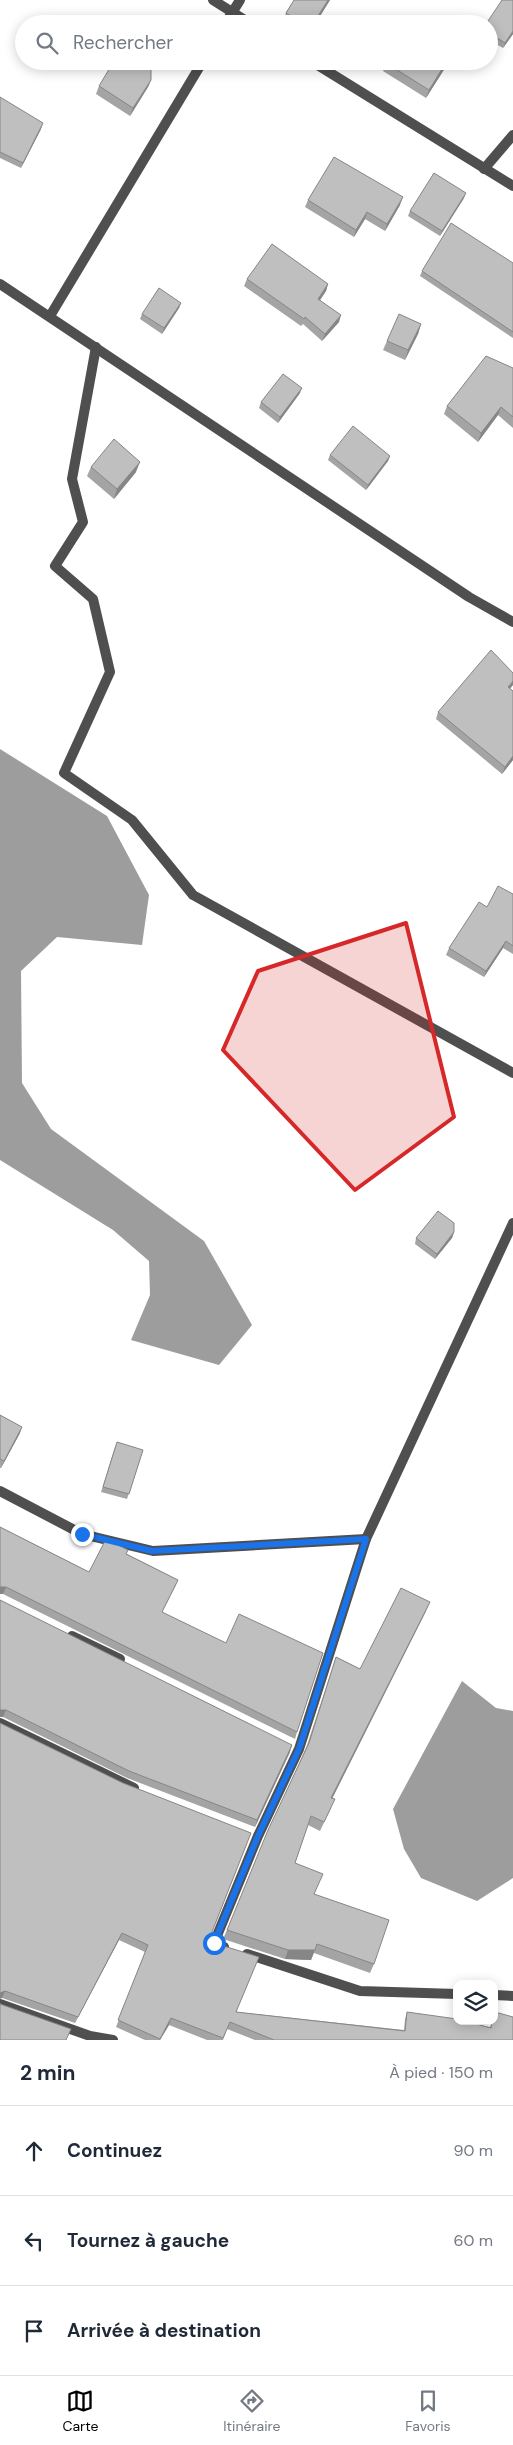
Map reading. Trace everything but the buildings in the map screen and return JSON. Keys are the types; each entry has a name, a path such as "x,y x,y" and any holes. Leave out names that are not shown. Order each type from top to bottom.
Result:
{"street":[{"path":"213,0 237,15"},
{"path":"230,15 240,0"},
{"path":"50,316 198,70"},
{"path":"326,70 513,186"},
{"path":"484,168 513,135"},
{"path":"0,284 469,597 513,622"},
{"path":"96,347 72,479 83,522 55,566 93,599 110,672 64,774 132,820 193,895 513,1073"},
{"path":"453,1994 360,1991 214,1943 253,1835 294,1746 366,1539 513,1223"},
{"path":"0,1491 82,1534 152,1551 366,1539"},
{"path":"61,1630 129,1664"},
{"path":"0,1723 142,1791"},
{"path":"498,1995 513,1996"},
{"path":"0,2004 90,2036 113,2040"}],"highlighted area":[{"path":"406,923 454,1117 355,1190 223,1050 258,971"}],"shaded area":[{"path":"0,749 107,816 149,895 142,945 57,937 21,971 22,1083 51,1129 204,1241 252,1325 219,1365 131,1340 150,1295 149,1261 113,1230 0,1160"},
{"path":"462,1681 496,1708 513,1711 513,1878 477,1901 421,1878 404,1849 393,1809"}],"route":[{"path":"82,1534 152,1551 366,1539 299,1749 258,1836 214,1943"}]}
